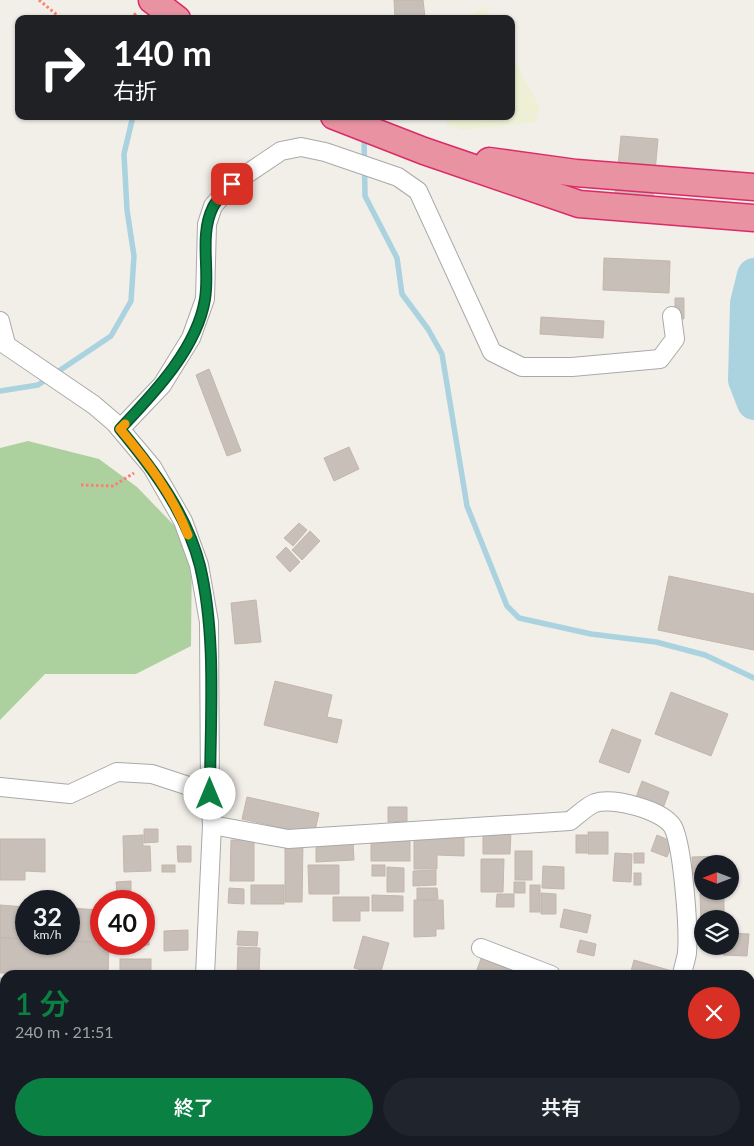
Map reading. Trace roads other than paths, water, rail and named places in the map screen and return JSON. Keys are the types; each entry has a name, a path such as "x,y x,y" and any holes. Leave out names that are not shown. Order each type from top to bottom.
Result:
{"highway":[{"path":"152,0 171,15"},
{"path":"344,120 424,151 579,204 750,218"},
{"path":"424,151 576,174 752,187"}],"street":[{"path":"120,429 162,385 191,338 205,299 207,224 213,206 232,184 281,151 301,147 324,152 398,177 418,191 492,352 522,367 572,367 660,359 675,339 672,316"},
{"path":"0,321 3,342 94,405 120,429 145,459 183,521 199,565 209,622 210,794 212,825 205,970"},
{"path":"0,786 70,794 117,772 152,774 210,794"},
{"path":"212,825 288,839 570,820 595,803 616,800 662,818 672,825 679,842 687,937 687,953 683,970"},
{"path":"481,948 539,970"}],"waterway":[{"path":"0,391 38,385 111,336 131,301 134,256 127,210 124,154 132,120"},
{"path":"364,135 365,196 397,258 402,294 428,329 442,354 467,506 507,606 519,618 591,634 656,642 705,655 754,678"},
{"path":"754,275 747,303 745,380 754,403"}]}
